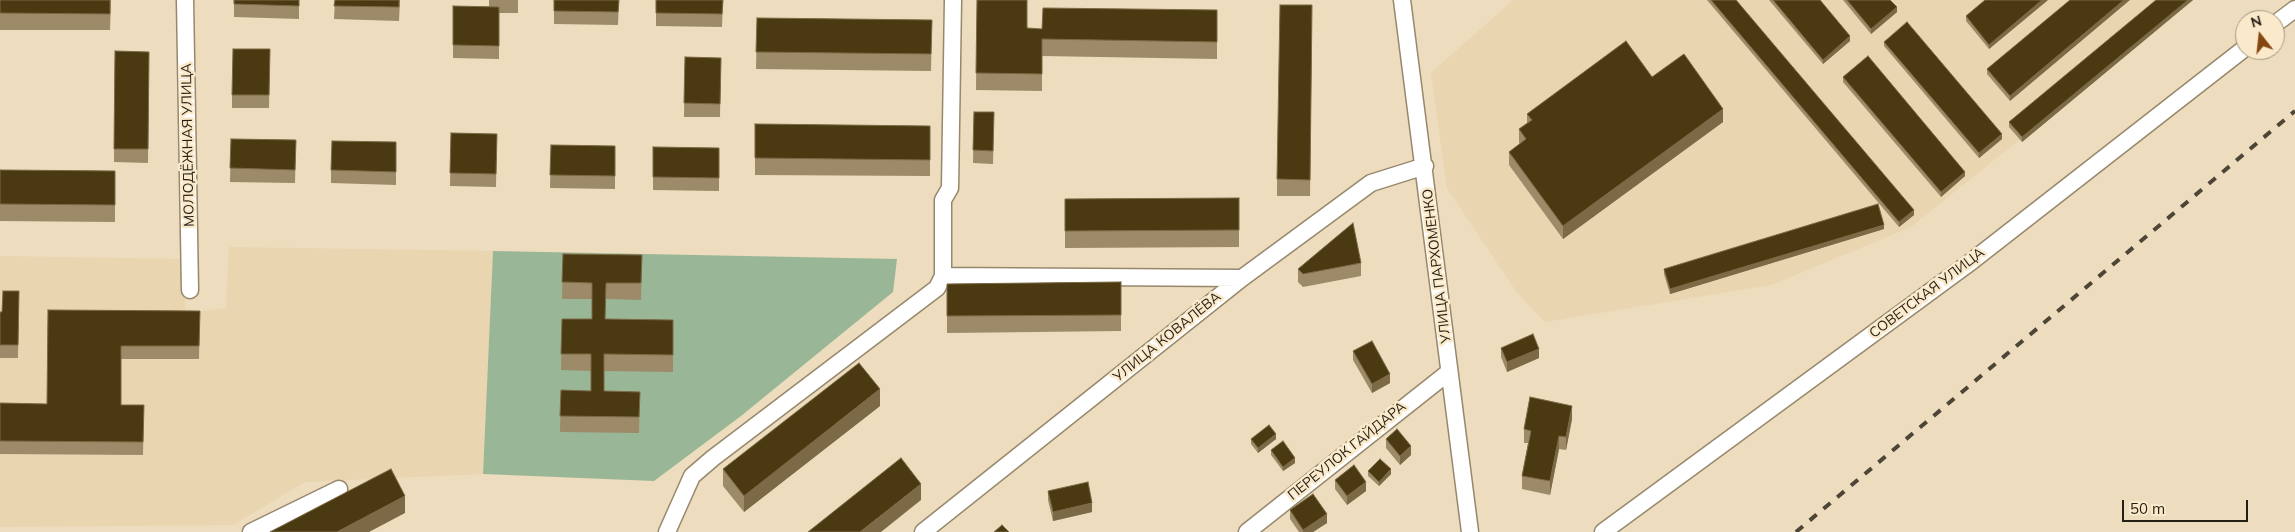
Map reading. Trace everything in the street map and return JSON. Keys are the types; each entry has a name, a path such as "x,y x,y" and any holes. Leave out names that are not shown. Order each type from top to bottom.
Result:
{"street":[{"name":"МОЛОДЁЖНАЯ УЛИЦА","path":"185,0 190,290"},
{"path":"667,532 692,476 937,288 943,276 943,200 950,188 953,0"},
{"name":"УЛИЦА ПАРХОМЕНКО","path":"1402,0 1425,166 1470,532"},
{"name":"СОВЕТСКАЯ УЛИЦА","path":"1603,532 1972,261 2235,56"},
{"name":"УЛИЦА КОВАЛЁВА","path":"922,532 1242,278 1371,183 1425,166"},
{"path":"943,276 1242,278"},
{"name":"ПЕРЕУЛОК ГАЙДАРА","path":"1247,532 1449,372"},
{"path":"251,532 339,489"}],"shaded area":[{"path":"1513,0 2193,0 1911,227 1771,285 1545,322 1518,294 1447,188 1431,73"},
{"path":"229,247 493,251 483,474 305,482 233,525 0,527 0,256 181,259 186,313 226,308"}],"green space":[{"path":"493,251 897,259 893,292 741,416 654,481 483,474"}],"building":[{"path":"0,0 110,0 110,14 0,13"},
{"path":"234,0 299,0 299,6 234,4"},
{"path":"335,0 399,0 399,7 334,6"},
{"path":"554,0 619,0 618,12 554,11"},
{"path":"656,0 723,0 722,14 656,13"},
{"path":"977,0 1027,0 1027,28 1042,29 1043,8 1217,10 1217,42 1042,39 1042,74 976,73"},
{"path":"1711,0 1736,0 1914,210 1899,222"},
{"path":"1773,0 1820,0 1850,36 1823,60"},
{"path":"1847,0 1890,0 1897,7 1871,29"},
{"path":"1985,0 2042,0 1989,45 1966,16"},
{"path":"2070,0 2124,0 2010,96 1987,69"},
{"path":"2156,0 2188,0 2022,137 2009,122"},
{"path":"1280,5 1312,5 1310,180 1277,179"},
{"path":"453,6 499,7 499,46 453,45"},
{"path":"757,18 932,20 931,54 756,52"},
{"path":"1907,22 2002,134 1979,153 1884,42"},
{"path":"1626,41 1652,77 1684,54 1723,109 1563,226 1509,152 1526,139 1519,129 1532,120 1527,114"},
{"path":"233,49 270,49 269,95 232,95"},
{"path":"115,51 149,52 148,149 114,149"},
{"path":"1868,56 1965,172 1941,192 1843,77"},
{"path":"685,57 721,58 720,104 684,103"},
{"path":"974,112 994,112 993,151 973,150"},
{"path":"755,124 930,126 930,160 755,158"},
{"path":"451,133 497,134 496,174 450,173"},
{"path":"231,139 296,140 295,170 230,168"},
{"path":"332,141 396,142 396,172 331,170"},
{"path":"551,145 615,146 615,176 550,175"},
{"path":"653,147 719,148 719,178 653,177"},
{"path":"0,170 115,171 115,205 0,204"},
{"path":"1239,198 1239,230 1065,231 1065,199"},
{"path":"1878,204 1884,225 1670,289 1664,269"},
{"path":"1353,223 1361,263 1303,274 1298,269"},
{"path":"563,254 642,255 641,283 606,283 605,319 673,320 673,355 604,354 604,391 640,392 639,417 560,416 561,390 591,391 591,354 561,354 562,319 592,319 592,283 562,282"},
{"path":"1121,282 1121,315 947,316 947,284"},
{"path":"3,291 19,291 18,345 0,345 0,312 2,312"},
{"path":"48,310 200,311 199,346 121,346 121,405 144,405 143,442 0,441 0,403 47,404"},
{"path":"1533,334 1539,349 1507,362 1501,348"},
{"path":"1372,341 1390,374 1372,384 1353,351"},
{"path":"859,363 880,389 744,496 723,469"},
{"path":"1530,397 1572,406 1566,437 1559,436 1550,481 1522,476 1531,431 1524,429"},
{"path":"1269,425 1276,434 1258,448 1251,439"},
{"path":"1397,429 1411,446 1400,456 1386,439"},
{"path":"1283,441 1295,458 1283,467 1271,450"},
{"path":"901,458 921,484 860,532 808,532"},
{"path":"1380,459 1391,469 1379,482 1368,471"},
{"path":"1354,465 1366,482 1347,496 1335,480"},
{"path":"391,469 405,496 337,532 270,532"},
{"path":"1088,482 1092,503 1053,512 1048,491"},
{"path":"1313,494 1327,514 1303,530 1290,510"},
{"path":"1002,525 1009,532 994,532"}],"railway":[{"path":"1796,532 2295,111"}]}
